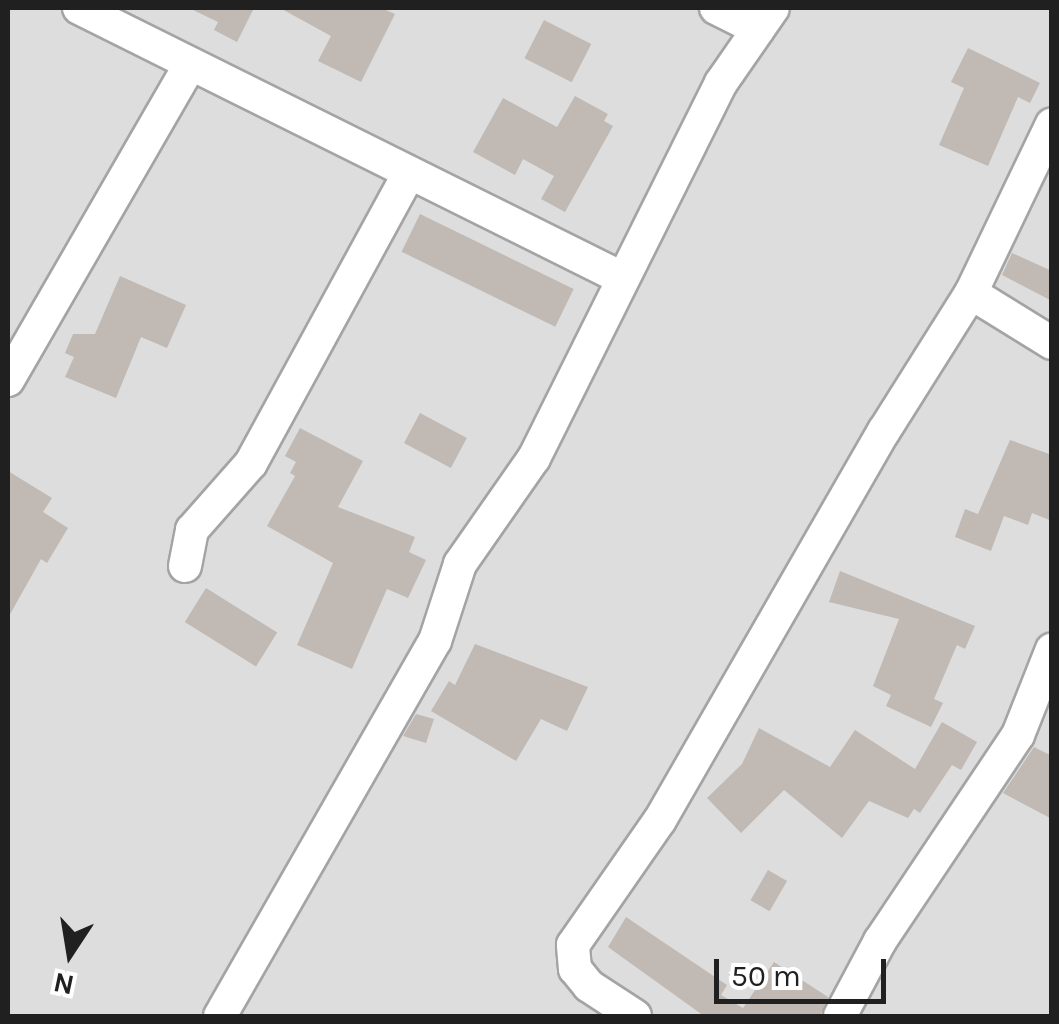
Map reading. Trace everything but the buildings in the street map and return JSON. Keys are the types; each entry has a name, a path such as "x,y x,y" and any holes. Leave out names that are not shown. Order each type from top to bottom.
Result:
{"street":[{"path":"78,8 622,278"},
{"path":"220,1016 434,641 460,564 534,458 721,83 766,18 716,8"},
{"path":"8,380 189,66"},
{"path":"635,1016 589,986 575,968 573,945 660,820 874,448 971,293 1052,124"},
{"path":"185,566 192,530 251,463 409,174"},
{"path":"971,293 1052,343"},
{"path":"840,1016 880,941 1040,719 1052,649"}],"shaded area":[{"path":"8,8 1051,8 1051,1016 8,1016"}]}
